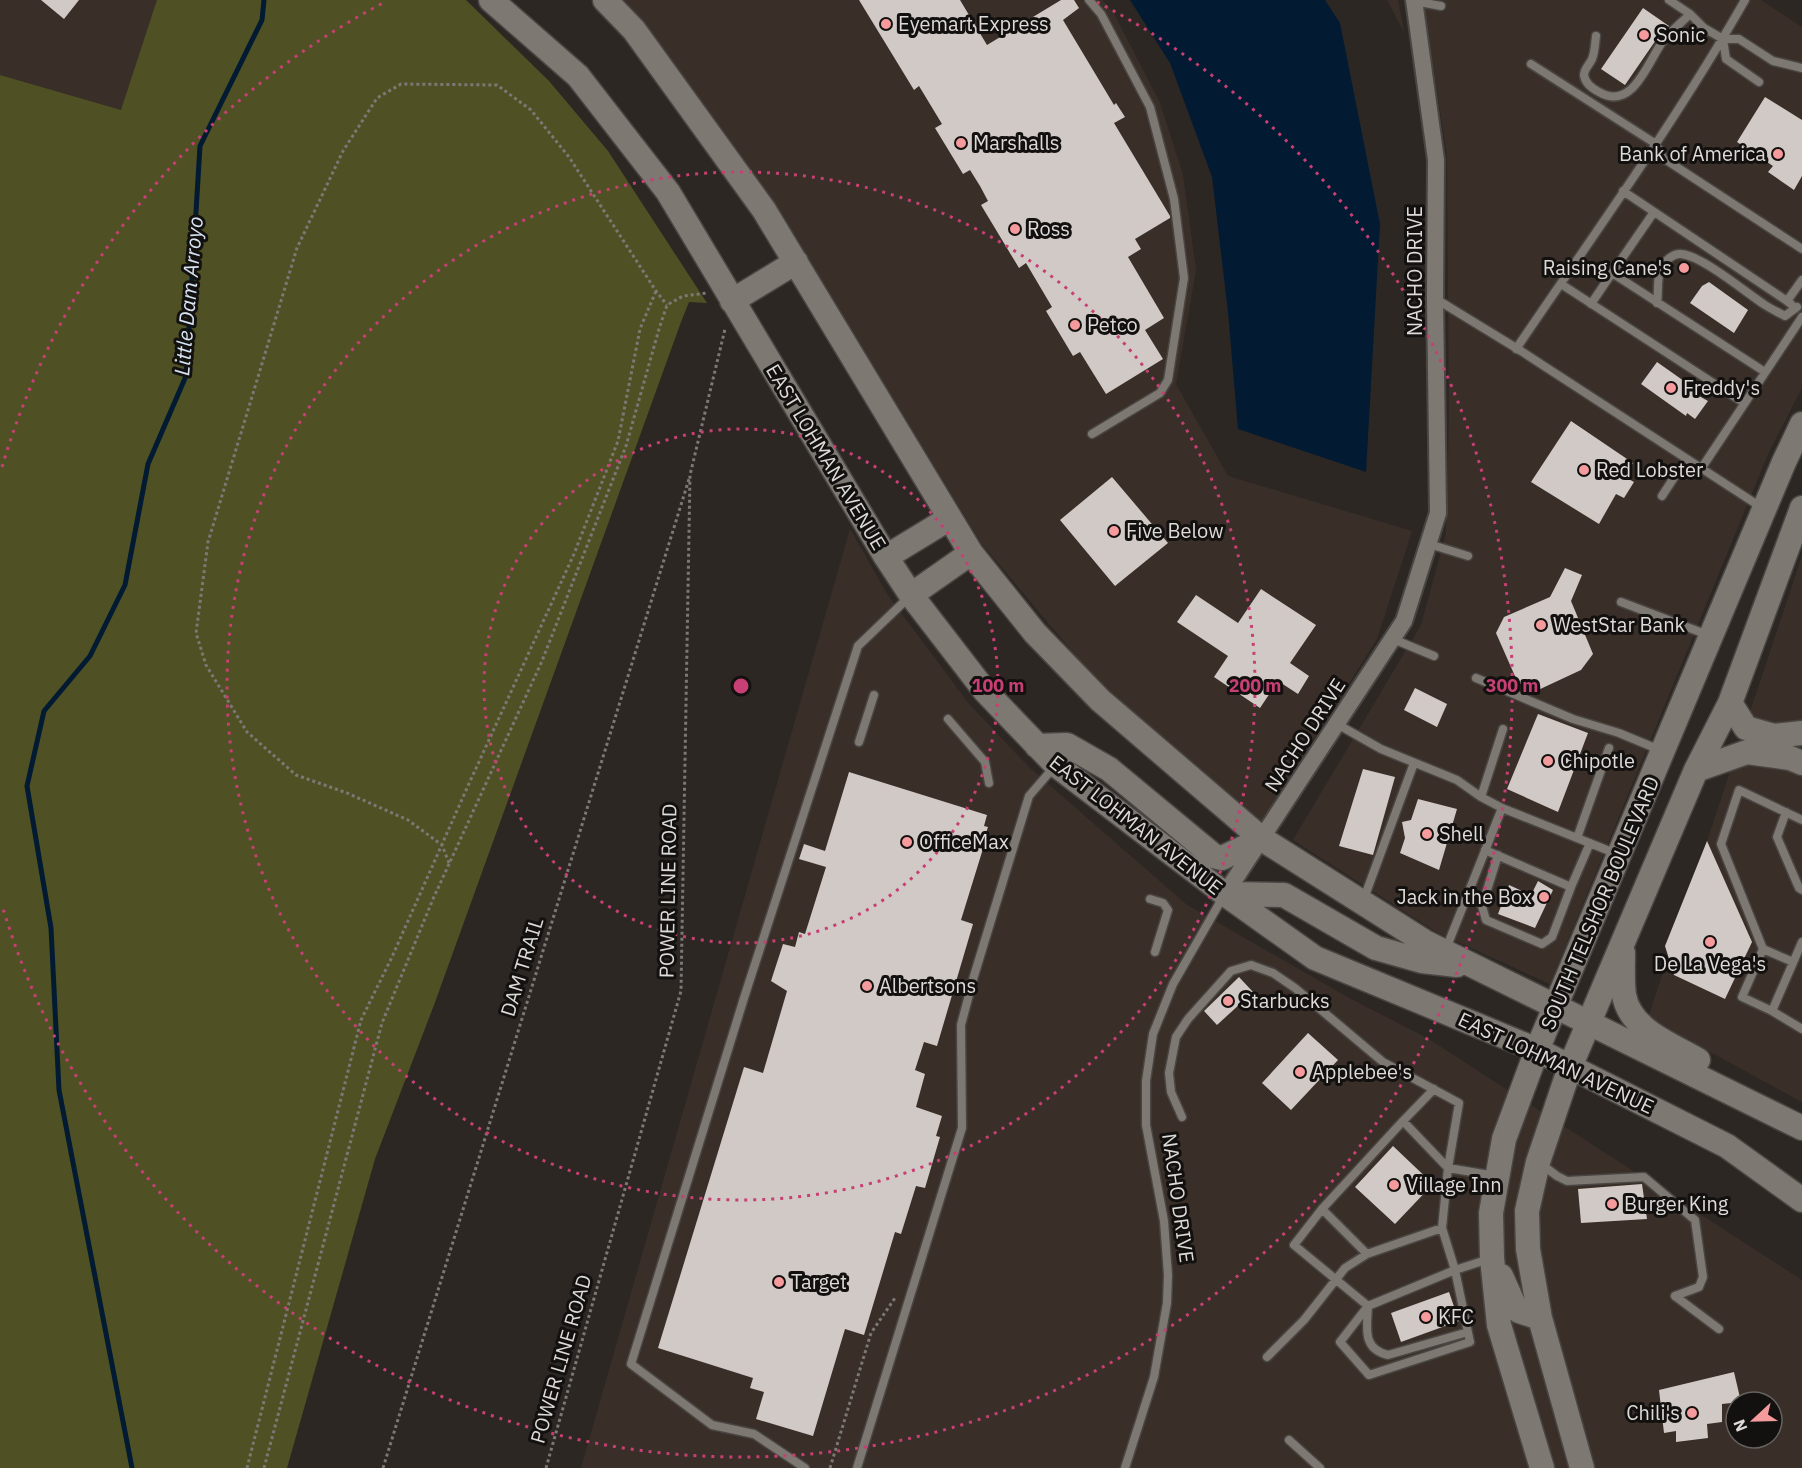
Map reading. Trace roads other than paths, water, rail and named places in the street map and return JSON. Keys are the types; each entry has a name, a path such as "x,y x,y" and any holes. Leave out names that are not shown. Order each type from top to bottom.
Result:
{"main road":[{"name":"EAST LOHMAN AVENUE","path":"491,0 578,76 668,192 911,595 985,691 1056,765 1225,894 1315,958 1538,1050 1727,1146 1802,1200"},
{"path":"605,0 634,30 764,210 971,553 1035,633 1100,700 1262,839 1425,942 1802,1128"},
{"path":"732,301 796,262"},
{"name":"SOUTH TELSHOR BOULEVARD","path":"1542,1468 1499,1325 1492,1258 1491,1213 1504,1139 1538,1050 1764,509 1802,424"},
{"name":"SOUTH TELSHOR BOULEVARD","path":"1582,1468 1540,1318 1527,1239 1527,1211 1538,1162 1570,1067 1696,770 1730,703 1802,507"},
{"path":"1742,670 1740,646 1776,534 1775,524 1764,509"},
{"path":"886,557 950,518"},
{"path":"911,595 971,553"},
{"path":"1730,703 1746,728 1797,744"},
{"path":"1696,770 1747,752 1797,744"},
{"path":"1037,746 1067,745 1109,769 1214,856 1222,858 1262,839"},
{"path":"1225,894 1284,895 1376,948 1422,961 1477,968"},
{"path":"1622,944 1624,993 1632,1017 1654,1035 1713,1068 1756,1106"},
{"path":"1492,1258 1514,1305 1519,1311 1540,1318"}],"street":[{"name":"NACHO DRIVE","path":"1225,894 1404,621 1438,513 1436,160 1414,1"}],"lane":[{"path":"1089,0 1101,15 1150,107 1174,199 1184,278 1168,380 1160,393 1092,434"},
{"path":"1669,0 1690,14 1704,28 1723,39 1738,39 1773,61 1802,68"},
{"path":"1516,349 1656,144 1745,0"},
{"path":"1414,1 1441,6"},
{"path":"1596,36 1592,59 1585,69 1586,82 1602,94 1610,97 1619,96 1633,88 1664,40 1690,14"},
{"path":"1723,39 1726,59 1759,82"},
{"path":"1531,64 1656,144 1663,158 1802,249"},
{"path":"1623,191 1800,309"},
{"path":"1591,304 1654,212"},
{"path":"1657,303 1658,282 1662,266 1671,256 1679,253 1707,266 1785,315 1800,309"},
{"path":"1612,273 1765,372"},
{"path":"1787,301 1802,280"},
{"path":"1560,284 1744,403"},
{"path":"1435,299 1764,509"},
{"path":"1701,469 1802,317"},
{"path":"1662,496 1686,459"},
{"path":"1429,544 1468,556"},
{"path":"805,1468 754,1434 712,1425 631,1364 744,998 858,646 911,595"},
{"path":"1621,602 1711,637"},
{"path":"1393,639 1434,656"},
{"path":"1476,678 1573,719 1620,733 1664,751"},
{"path":"859,742 874,695"},
{"path":"948,719 985,762 989,783"},
{"path":"1337,724 1381,749 1457,780 1502,808 1620,855"},
{"path":"1481,797 1503,729"},
{"path":"1577,838 1609,748"},
{"path":"1362,903 1413,763"},
{"path":"857,1468 962,1128 961,1025 974,976 1029,796 1056,765"},
{"path":"1793,962 1763,949 1721,844 1739,790 1802,820"},
{"path":"1445,952 1502,808"},
{"path":"1786,812 1777,837 1799,888 1802,890"},
{"path":"1498,855 1482,906 1486,920 1542,944 1552,937 1590,843"},
{"path":"1485,850 1571,888"},
{"name":"NACHO DRIVE","path":"1125,1468 1154,1377 1167,1303 1168,1275 1164,1221 1146,1125 1146,1081 1153,1034 1173,984 1225,894"},
{"path":"1150,899 1163,903 1168,910 1155,952"},
{"path":"1772,1011 1802,942"},
{"path":"1763,949 1742,997 1802,1029"},
{"path":"1182,1117 1171,1092 1169,1073 1176,1037 1188,1019 1231,971 1251,965 1273,973 1295,988 1383,1062 1459,1103 1448,1168 1442,1228 1455,1270 1470,1342 1369,1375 1340,1342 1368,1306 1455,1270 1492,1258"},
{"path":"1368,1306 1294,1245 1322,1209 1434,1089"},
{"path":"1403,1121 1448,1168 1497,1176"},
{"path":"1538,1162 1567,1181 1644,1177 1695,1220 1703,1277 1699,1287 1675,1296 1719,1329"},
{"path":"1322,1209 1367,1254"},
{"path":"1267,1357 1304,1320 1345,1268 1367,1254 1442,1228"},
{"path":"1368,1306 1367,1331 1370,1345 1376,1353 1388,1355 1468,1332"},
{"path":"1289,1440 1320,1468"}],"water":[{"path":"1130,0 1325,0 1340,23 1380,224 1366,472 1238,429 1228,312 1212,177 1170,63"}],"waterway":[{"name":"Little Dam Arroyo","path":"132,1468 59,1090 51,928 27,786 44,711 90,656 125,585 148,464 186,376 200,146 262,20 264,0"}],"place":[{"name":"Eyemart Express","path":"886,24"},
{"name":"Sonic","path":"1644,35"},
{"name":"Marshalls","path":"961,143"},
{"name":"Bank of America","path":"1778,154"},
{"name":"Ross","path":"1015,229"},
{"name":"Raising Cane's","path":"1684,268"},
{"name":"Petco","path":"1075,325"},
{"name":"Freddy's","path":"1671,388"},
{"name":"Red Lobster","path":"1584,470"},
{"name":"Five Below","path":"1114,531"},
{"name":"WestStar Bank","path":"1541,625"},
{"name":"Chipotle","path":"1548,761"},
{"name":"Shell","path":"1427,834"},
{"name":"OfficeMax","path":"907,842"},
{"name":"Jack in the Box","path":"1544,897"},
{"name":"De La Vega's","path":"1710,942"},
{"name":"Albertsons","path":"867,986"},
{"name":"Starbucks","path":"1228,1001"},
{"name":"Applebee's","path":"1300,1072"},
{"name":"Village Inn","path":"1394,1185"},
{"name":"Burger King","path":"1612,1204"},
{"name":"Target","path":"779,1282"},
{"name":"KFC","path":"1426,1317"},
{"name":"Chili's","path":"1692,1413"}]}
